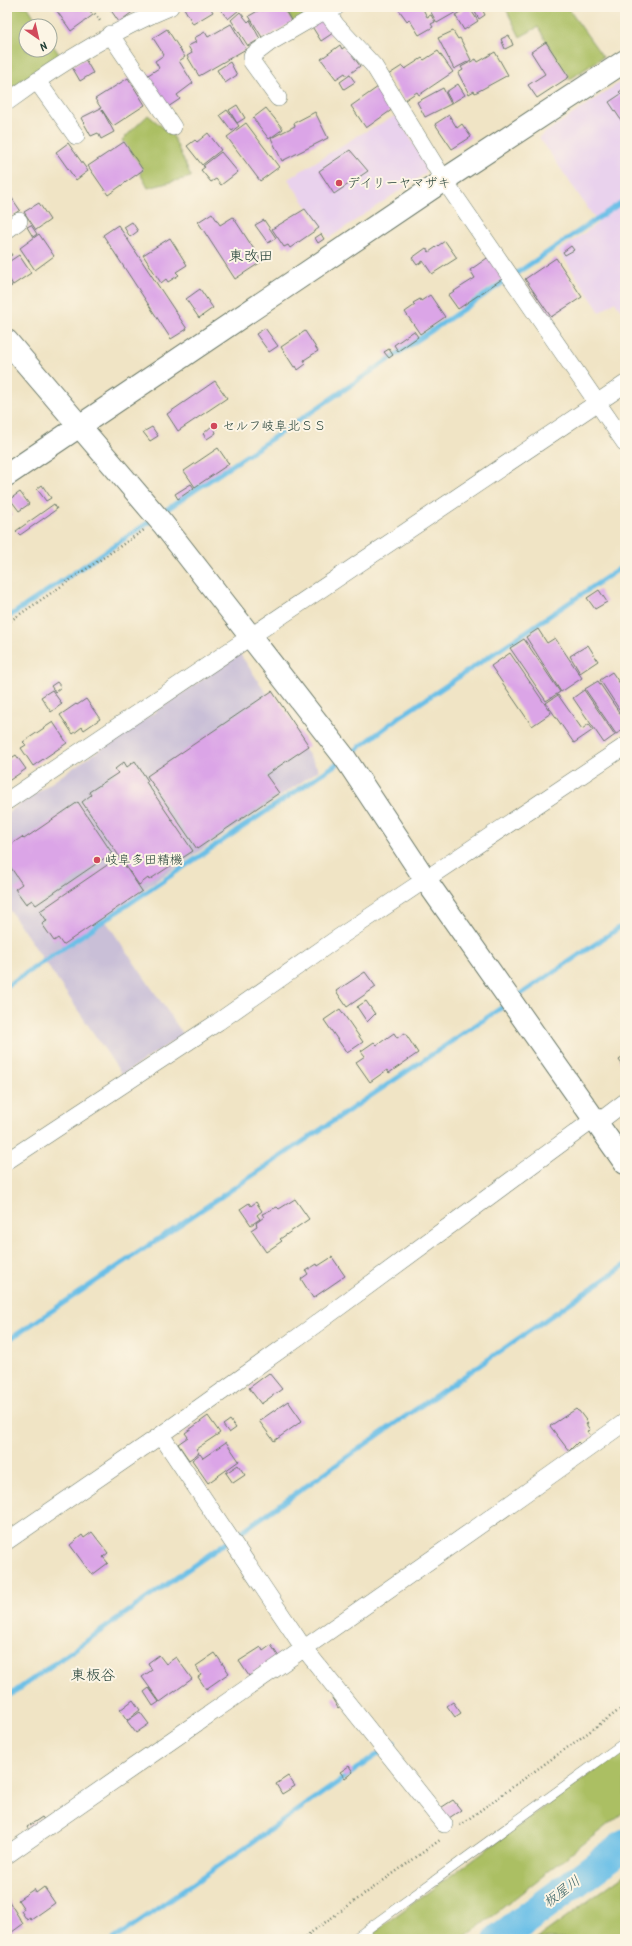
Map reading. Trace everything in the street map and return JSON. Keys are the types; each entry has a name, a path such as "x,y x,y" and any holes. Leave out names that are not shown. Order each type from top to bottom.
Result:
{"street":[{"path":"7,102 36,81 110,34 170,7"},
{"path":"278,98 252,62 252,56 269,43 328,8 336,25 374,66 444,180 625,443"},
{"path":"110,34 173,127"},
{"path":"7,475 444,180 625,61"},
{"path":"36,81 76,136"},
{"path":"7,341 160,520 344,758 425,879 594,1122 625,1163"},
{"path":"7,801 249,636 272,623 625,384"},
{"path":"7,1161 218,1022 425,879 625,746"},
{"path":"7,1541 161,1435 594,1122 625,1102"},
{"path":"7,1855 303,1647 412,1574 625,1422"},
{"path":"161,1435 303,1647 449,1829"}],"lane":[{"path":"354,1939 625,1742"}],"path":[{"path":"7,623 160,520"},
{"path":"302,1939 449,1829 625,1706"}],"shaded area":[{"path":"625,79 625,315 615,302 600,312 559,251 598,223 539,137"},
{"path":"397,115 425,164 426,173 329,238 288,179 357,136"},
{"name":"岐阜多田精機","path":"240,654 319,770 103,917 183,1034 122,1075 7,906 7,813"}],"green space":[{"path":"7,7 28,7 35,18 18,18 18,58 58,58 58,52 62,58 7,91"},
{"path":"284,7 312,7 314,9 294,23"},
{"path":"505,7 567,7 603,57 569,80 538,27 520,37"},
{"path":"148,115 173,136 191,177 148,188 122,140"},
{"path":"625,1748 625,1811 463,1939 364,1939"},
{"path":"625,1874 625,1929 612,1939 536,1939"}],"building":[{"path":"54,7 87,7 93,15 71,31"},
{"path":"113,7 136,7 134,9 135,10 119,22 110,9"},
{"path":"210,7 213,12 193,24 184,8"},
{"path":"218,7 236,7 239,10 228,19"},
{"path":"270,7 283,7 292,22 263,39 249,16 261,9 262,11"},
{"path":"397,7 422,7 427,17 431,15 435,22 431,24 433,27 419,35 409,19 407,21"},
{"path":"428,7 465,7 437,23"},
{"path":"469,7 478,21 464,30 455,15"},
{"path":"472,7 481,7 485,15 479,19"},
{"path":"240,12 248,22 250,20 260,39 248,46 231,20"},
{"path":"323,17 333,33 321,41 311,25"},
{"path":"231,24 246,49 199,76 187,56 192,53 188,46 196,42 194,38 205,32 208,37"},
{"path":"167,29 185,57 179,61 193,83 177,95 180,99 165,109 145,77 159,68 155,61 164,55 153,38"},
{"path":"453,31 458,39 460,38 471,60 454,69 438,38"},
{"path":"509,35 513,45 505,49 501,39"},
{"path":"546,42 569,77 537,98 528,85 545,74 531,52"},
{"path":"340,45 342,49 346,46 360,66 347,76 345,73 336,79 321,59"},
{"path":"438,51 453,72 419,95 417,92 405,100 388,75 402,66 405,69 422,58 424,60"},
{"path":"495,52 508,75 475,93 474,91 469,94 458,73 463,70 461,67 476,59 478,62"},
{"path":"85,59 93,73 80,81 72,67"},
{"path":"230,62 237,75 225,83 217,70"},
{"path":"350,75 355,82 344,89 340,82"},
{"path":"128,78 145,105 113,126 102,110 114,132 101,139 98,133 91,136 81,118 101,108 95,99"},
{"path":"458,84 465,95 452,103 446,92"},
{"path":"378,87 393,109 366,128 351,106"},
{"path":"443,88 451,104 425,117 417,102"},
{"path":"625,88 625,126 609,102 621,94 619,92"},
{"path":"237,105 245,118 237,123 229,110"},
{"path":"266,108 283,129 269,139 253,118"},
{"path":"227,110 239,126 232,131 220,115"},
{"path":"315,112 328,138 282,161 271,138 295,126 294,123"},
{"path":"449,115 457,128 462,124 471,137 452,149 435,124"},
{"path":"246,123 279,167 260,181 227,137"},
{"path":"208,133 221,150 202,165 187,146 195,140 197,142"},
{"path":"124,142 143,170 108,195 88,166"},
{"path":"68,143 88,171 76,180 56,152"},
{"name":"デイリーヤマザキ","path":"350,150 368,171 334,194 319,171"},
{"path":"221,152 238,172 221,185 216,179 211,182 201,170 205,167 203,166"},
{"path":"7,158 11,164 7,167"},
{"path":"7,191 20,210 7,219"},
{"path":"39,203 50,220 36,230 24,212"},
{"path":"305,209 319,228 290,248 288,245 284,247 272,229"},
{"path":"212,213 220,225 233,217 261,262 235,279 198,222"},
{"path":"264,220 276,238 268,243 255,225"},
{"path":"132,222 138,231 130,237 124,227"},
{"path":"31,225 37,234 33,237 27,227"},
{"path":"118,225 187,329 171,339 103,235"},
{"path":"39,234 54,256 35,270 20,248"},
{"path":"321,234 324,239 318,243 315,238"},
{"path":"170,238 187,265 176,272 179,275 168,282 166,279 161,283 143,255"},
{"path":"445,241 457,258 432,274 423,261 417,265 412,258 426,248 429,252"},
{"path":"571,246 574,250 565,255 563,252"},
{"path":"7,248 12,255 7,259"},
{"path":"19,255 31,273 13,285 7,275 7,263"},
{"path":"490,256 505,277 458,309 448,295 475,278 470,270"},
{"path":"556,258 582,297 551,317 525,279"},
{"path":"7,279 12,286 7,289"},
{"path":"200,289 213,308 199,318 186,299"},
{"path":"430,295 445,317 420,334 405,312 415,305 413,303 420,299 421,301"},
{"path":"265,328 278,346 269,352 256,334"},
{"path":"305,331 318,351 304,360 306,364 298,370 296,366 294,367 281,347"},
{"path":"414,331 418,337 398,351 394,345"},
{"path":"389,349 393,355 389,358 384,352"},
{"path":"215,381 227,398 178,431 167,414"},
{"path":"214,424 217,428 215,430 216,433 207,439 203,434"},
{"path":"152,427 158,436 150,441 143,432"},
{"path":"218,448 229,464 195,487 184,471"},
{"path":"191,484 194,488 178,499 175,494"},
{"path":"42,485 51,498 46,501 37,489"},
{"path":"20,492 29,504 19,511 10,499"},
{"path":"54,504 57,509 20,535 16,531"},
{"path":"7,507 12,514 7,518"},
{"path":"599,590 607,602 595,609 587,598"},
{"path":"538,629 547,643 555,638 582,678 561,692 526,637"},
{"path":"524,639 560,692 546,701 510,648"},
{"path":"588,645 598,661 580,673 570,656"},
{"path":"510,653 551,713 532,726 491,666"},
{"path":"612,672 625,691 625,718 600,680"},
{"path":"598,681 625,721 625,729 616,734 585,689"},
{"path":"57,682 61,687 55,692 51,686"},
{"path":"52,690 62,704 51,712 41,697"},
{"path":"584,690 615,735 604,743 573,698"},
{"path":"272,691 309,746 266,775 279,793 197,849 147,776"},
{"path":"558,695 582,729 589,724 593,730 574,743 546,703"},
{"path":"86,699 100,719 84,730 82,727 73,734 60,715"},
{"path":"53,722 67,743 33,766 21,748 26,745 23,742"},
{"path":"16,755 26,769 7,782 7,761"},
{"path":"135,761 148,781 146,782 193,851 139,885 82,802 91,795 89,792 118,773 115,769 124,762 127,767"},
{"path":"78,802 112,853 36,905 32,900 26,904 15,889 22,884 7,862 7,847 22,837 24,839"},
{"path":"119,857 142,891 63,945 58,938 54,941 42,924 47,921 40,911"},
{"path":"365,972 376,987 347,1007 336,991"},
{"path":"366,1001 375,1014 367,1022 357,1007"},
{"path":"340,1009 363,1042 347,1053 324,1020"},
{"path":"394,1033 397,1038 405,1033 418,1053 389,1073 387,1070 370,1082 356,1062 365,1056 361,1051 374,1042 377,1045"},
{"path":"623,1057 625,1060 625,1069 619,1060"},
{"path":"295,1199 309,1219 280,1239 282,1241 266,1252 251,1230 257,1226 256,1223 264,1217 262,1214 277,1207 279,1209"},
{"path":"256,1202 262,1211 257,1215 260,1219 251,1225 240,1209 249,1203 251,1206"},
{"path":"332,1257 345,1276 313,1298 301,1279 308,1274 306,1271 317,1264 318,1266"},
{"path":"269,1373 282,1389 261,1404 249,1388"},
{"path":"288,1401 302,1421 274,1441 259,1421"},
{"path":"576,1409 588,1423 586,1424 590,1430 587,1431 591,1436 580,1444 578,1442 569,1451 550,1426"},
{"path":"208,1416 220,1433 196,1449 199,1453 189,1460 178,1444 188,1437 185,1433"},
{"path":"230,1420 236,1428 229,1433 223,1425"},
{"path":"226,1442 239,1461 208,1483 192,1460 200,1454 203,1458"},
{"path":"238,1465 245,1475 233,1483 226,1473"},
{"path":"92,1532 108,1553 103,1557 108,1563 92,1575 70,1545 82,1535 84,1538"},
{"path":"271,1645 279,1657 249,1676 239,1661 261,1647 263,1651"},
{"path":"215,1653 229,1673 206,1689 198,1677 201,1675 196,1666"},
{"path":"159,1655 166,1664 176,1657 192,1679 160,1702 142,1677 152,1670 148,1663"},
{"path":"149,1688 159,1702 153,1706 144,1692"},
{"path":"336,1696 342,1705 338,1708 332,1698"},
{"path":"133,1700 140,1710 127,1720 120,1710"},
{"path":"453,1702 461,1713 455,1717 447,1706"},
{"path":"140,1712 149,1724 136,1733 127,1721"},
{"path":"349,1766 353,1772 345,1778 340,1772"},
{"path":"288,1776 295,1786 282,1794 276,1784"},
{"path":"453,1800 461,1810 446,1820 439,1809"},
{"path":"42,1817 45,1821 30,1832 27,1827"},
{"path":"44,1887 55,1903 31,1920 30,1918 27,1920 21,1911 24,1909 18,1900 34,1889 36,1893"},
{"path":"7,1898 23,1924 8,1935 7,1933"}],"waterway":[{"path":"160,514 625,200"},
{"path":"7,618 152,520"},
{"path":"349,755 401,716 625,565"},
{"path":"7,986 341,761"},
{"path":"515,998 625,924"},
{"path":"7,1341 507,1004"},
{"path":"7,1697 380,1434 625,1265"},
{"path":"114,1939 394,1743"},
{"name":"板屋川","path":"499,1939 625,1845"}],"place":[{"name":"デイリーヤマザキ","path":"339,183"},
{"name":"セルフ岐阜北ＳＳ","path":"214,426"},
{"name":"岐阜多田精機","path":"97,860"}],"district":[{"name":"東改田","path":"251,257"},
{"name":"東板谷","path":"93,1676"}]}
